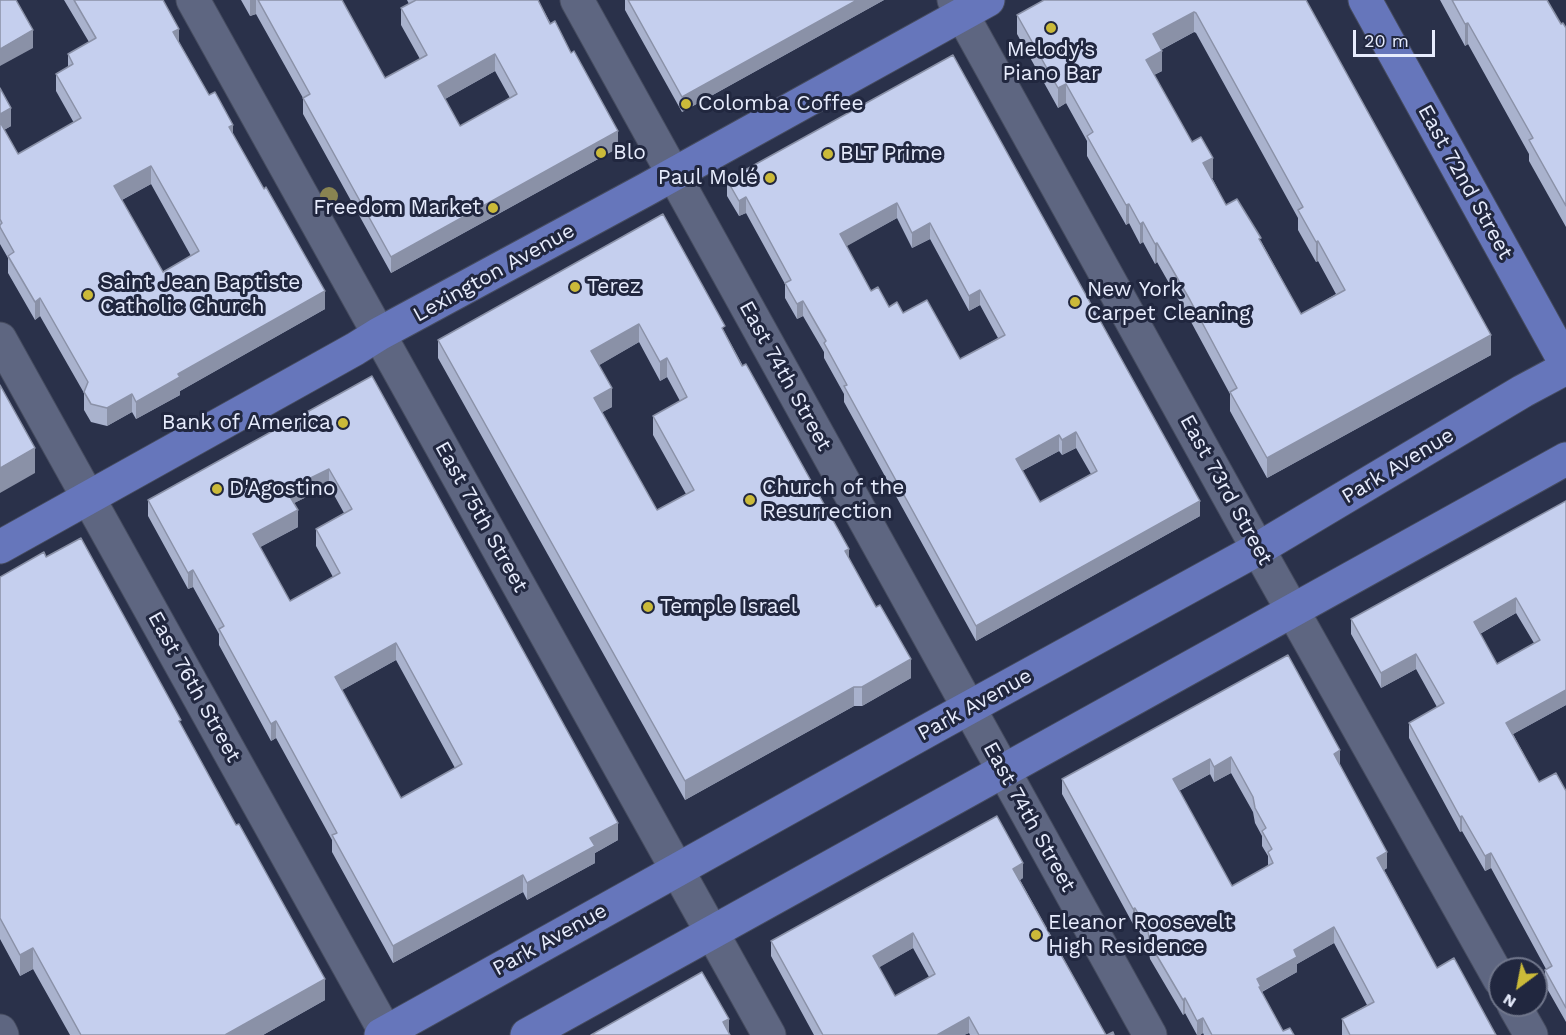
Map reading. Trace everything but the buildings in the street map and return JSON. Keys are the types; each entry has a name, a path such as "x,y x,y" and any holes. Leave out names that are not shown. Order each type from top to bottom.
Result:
{"main road":[{"name":"East 72nd Street","path":"1365,0 1566,364"},
{"name":"Lexington Avenue","path":"0,547 380,334 673,174 968,5"},
{"name":"Park Avenue","path":"384,1034 1258,549 1523,391 1566,368"},
{"path":"527,1035 1566,459"}],"street":[{"name":"East 75th Street","path":"193,0 769,1035"},
{"name":"East 74th Street","path":"577,0 1150,1035"},
{"name":"East 73rd Street","path":"968,5 1258,549 1488,959"},
{"name":"East 76th Street","path":"0,339 384,1034"},
{"path":"1521,1017 1531,1035"},
{"path":"0,1031 2,1035"}],"place":[{"name":"Melody's Piano Bar","path":"1051,28"},
{"name":"Colomba Coffee","path":"686,104"},
{"name":"Blo","path":"601,153"},
{"name":"BLT Prime","path":"828,154"},
{"name":"Paul Molé","path":"770,178"},
{"name":"Freedom Market","path":"493,208"},
{"name":"Terez","path":"575,287"},
{"name":"Saint Jean Baptiste Catholic Church","path":"88,295"},
{"name":"New York Carpet Cleaning","path":"1075,302"},
{"name":"Bank of America","path":"343,423"},
{"name":"D'Agostino","path":"217,489"},
{"name":"Church of the Resurrection","path":"750,500"},
{"name":"Temple Israel","path":"648,607"},
{"name":"Eleanor Roosevelt High Residence","path":"1036,935"}]}
